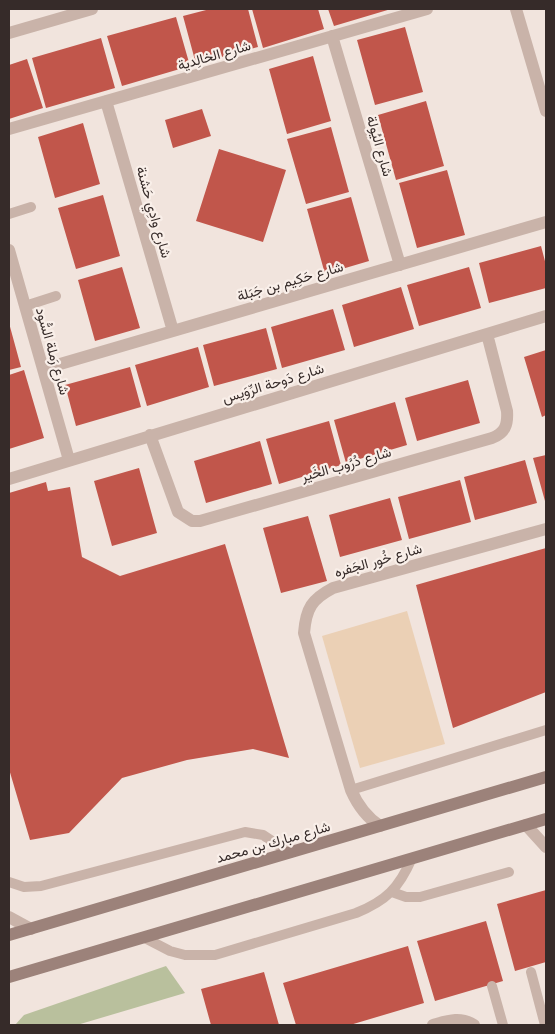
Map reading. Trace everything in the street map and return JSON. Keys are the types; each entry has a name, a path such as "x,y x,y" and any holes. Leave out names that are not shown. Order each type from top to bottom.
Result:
{"main road":[{"name":"شارع مبارك بن محمد","path":"9,935 546,777"},
{"path":"9,978 546,819"}],"street":[{"path":"9,33 92,9"},
{"name":"شارع الخالِدية","path":"9,129 427,9"},
{"path":"516,9 546,111"},
{"name":"شارع اليُولة","path":"332,36 400,265"},
{"name":"شارع وادِي حَشنة","path":"106,101 173,332"},
{"name":"شارع حَكِيم بن جَبَلة","path":"43,369 546,222"},
{"name":"شارع رَملة السُّود","path":"9,250 69,460"},
{"name":"شارع دَوحة الرِّوَيس","path":"9,479 546,316"},
{"name":"شارع دُرُوب الخَير","path":"150,435 178,512 192,521 200,521 492,438 499,435 505,429 508,420 487,334"},
{"name":"شارع خُور الجَفره","path":"380,826 370,820 362,811 351,790 304,633 305,618 311,604 320,594 333,588 546,529"},
{"path":"526,825 546,847"},
{"path":"9,917 31,929"},
{"path":"432,1025 456,1019 464,1020 474,1025"}],"lane":[{"path":"9,214 32,207"},
{"path":"25,306 56,296"},
{"path":"351,790 546,730"},
{"path":"9,882 24,887 41,886 245,832 263,835 290,853"},
{"path":"143,937 156,945 185,955 215,955 371,907 392,892 406,873 412,858"},
{"path":"392,892 406,897 420,897 509,872"},
{"path":"531,972 545,1025"},
{"path":"492,986 503,1025"}],"green space":[{"path":"166,966 185,993 77,1025 15,1025 24,1015"}],"sand":[{"path":"407,611 445,744 360,768 322,636"}],"building":[{"path":"210,9 248,9 258,47 196,64 183,16"},
{"path":"252,9 318,9 324,29 263,48"},
{"path":"328,9 391,9 334,26"},
{"path":"176,17 190,66 122,86 107,36"},
{"path":"405,27 423,92 375,105 357,40"},
{"path":"101,38 115,88 46,108 32,58"},
{"path":"313,56 331,121 287,134 269,69"},
{"path":"27,59 43,108 9,119 9,65"},
{"path":"426,101 444,166 396,180 378,115"},
{"path":"202,109 211,136 173,148 165,120"},
{"path":"83,123 100,184 55,198 38,137"},
{"path":"331,127 349,192 306,204 287,139"},
{"path":"219,149 286,170 263,242 196,221"},
{"path":"447,170 465,235 417,248 399,183"},
{"path":"103,195 120,256 76,269 58,208"},
{"path":"351,197 369,261 325,274 307,209"},
{"path":"541,246 546,265 546,288 489,303 479,263"},
{"path":"122,267 140,328 95,341 78,280"},
{"path":"469,267 481,308 419,326 407,285"},
{"path":"401,287 414,329 354,347 342,305"},
{"path":"333,309 345,350 282,368 271,327"},
{"path":"9,323 21,367 9,370"},
{"path":"266,328 277,369 214,386 203,345"},
{"path":"198,347 209,387 147,406 135,365"},
{"path":"546,350 546,415 542,417 524,357"},
{"path":"130,367 141,407 76,426 65,385"},
{"path":"24,370 44,438 9,449 9,375"},
{"path":"468,380 480,423 417,441 405,398"},
{"path":"395,402 407,445 346,463 334,420"},
{"path":"329,421 341,465 279,484 266,439"},
{"path":"260,441 272,484 206,503 194,461"},
{"path":"546,455 546,500 545,501 533,458"},
{"path":"525,460 537,503 475,520 464,477"},
{"path":"139,468 157,533 112,546 94,481"},
{"path":"460,480 471,522 409,539 398,497"},
{"path":"46,482 48,491 70,487 82,557 120,576 225,544 289,758 253,749 187,760 122,778 69,833 30,840 9,769 9,493"},
{"path":"390,498 402,540 340,557 329,515"},
{"path":"308,516 327,581 281,593 263,528"},
{"path":"546,548 546,692 453,728 416,585"},
{"path":"546,890 546,962 515,971 497,904"},
{"path":"486,921 503,981 435,1001 417,941"},
{"path":"408,946 424,1003 350,1025 296,1025 283,983"},
{"path":"264,972 279,1025 211,1025 201,989"}]}
